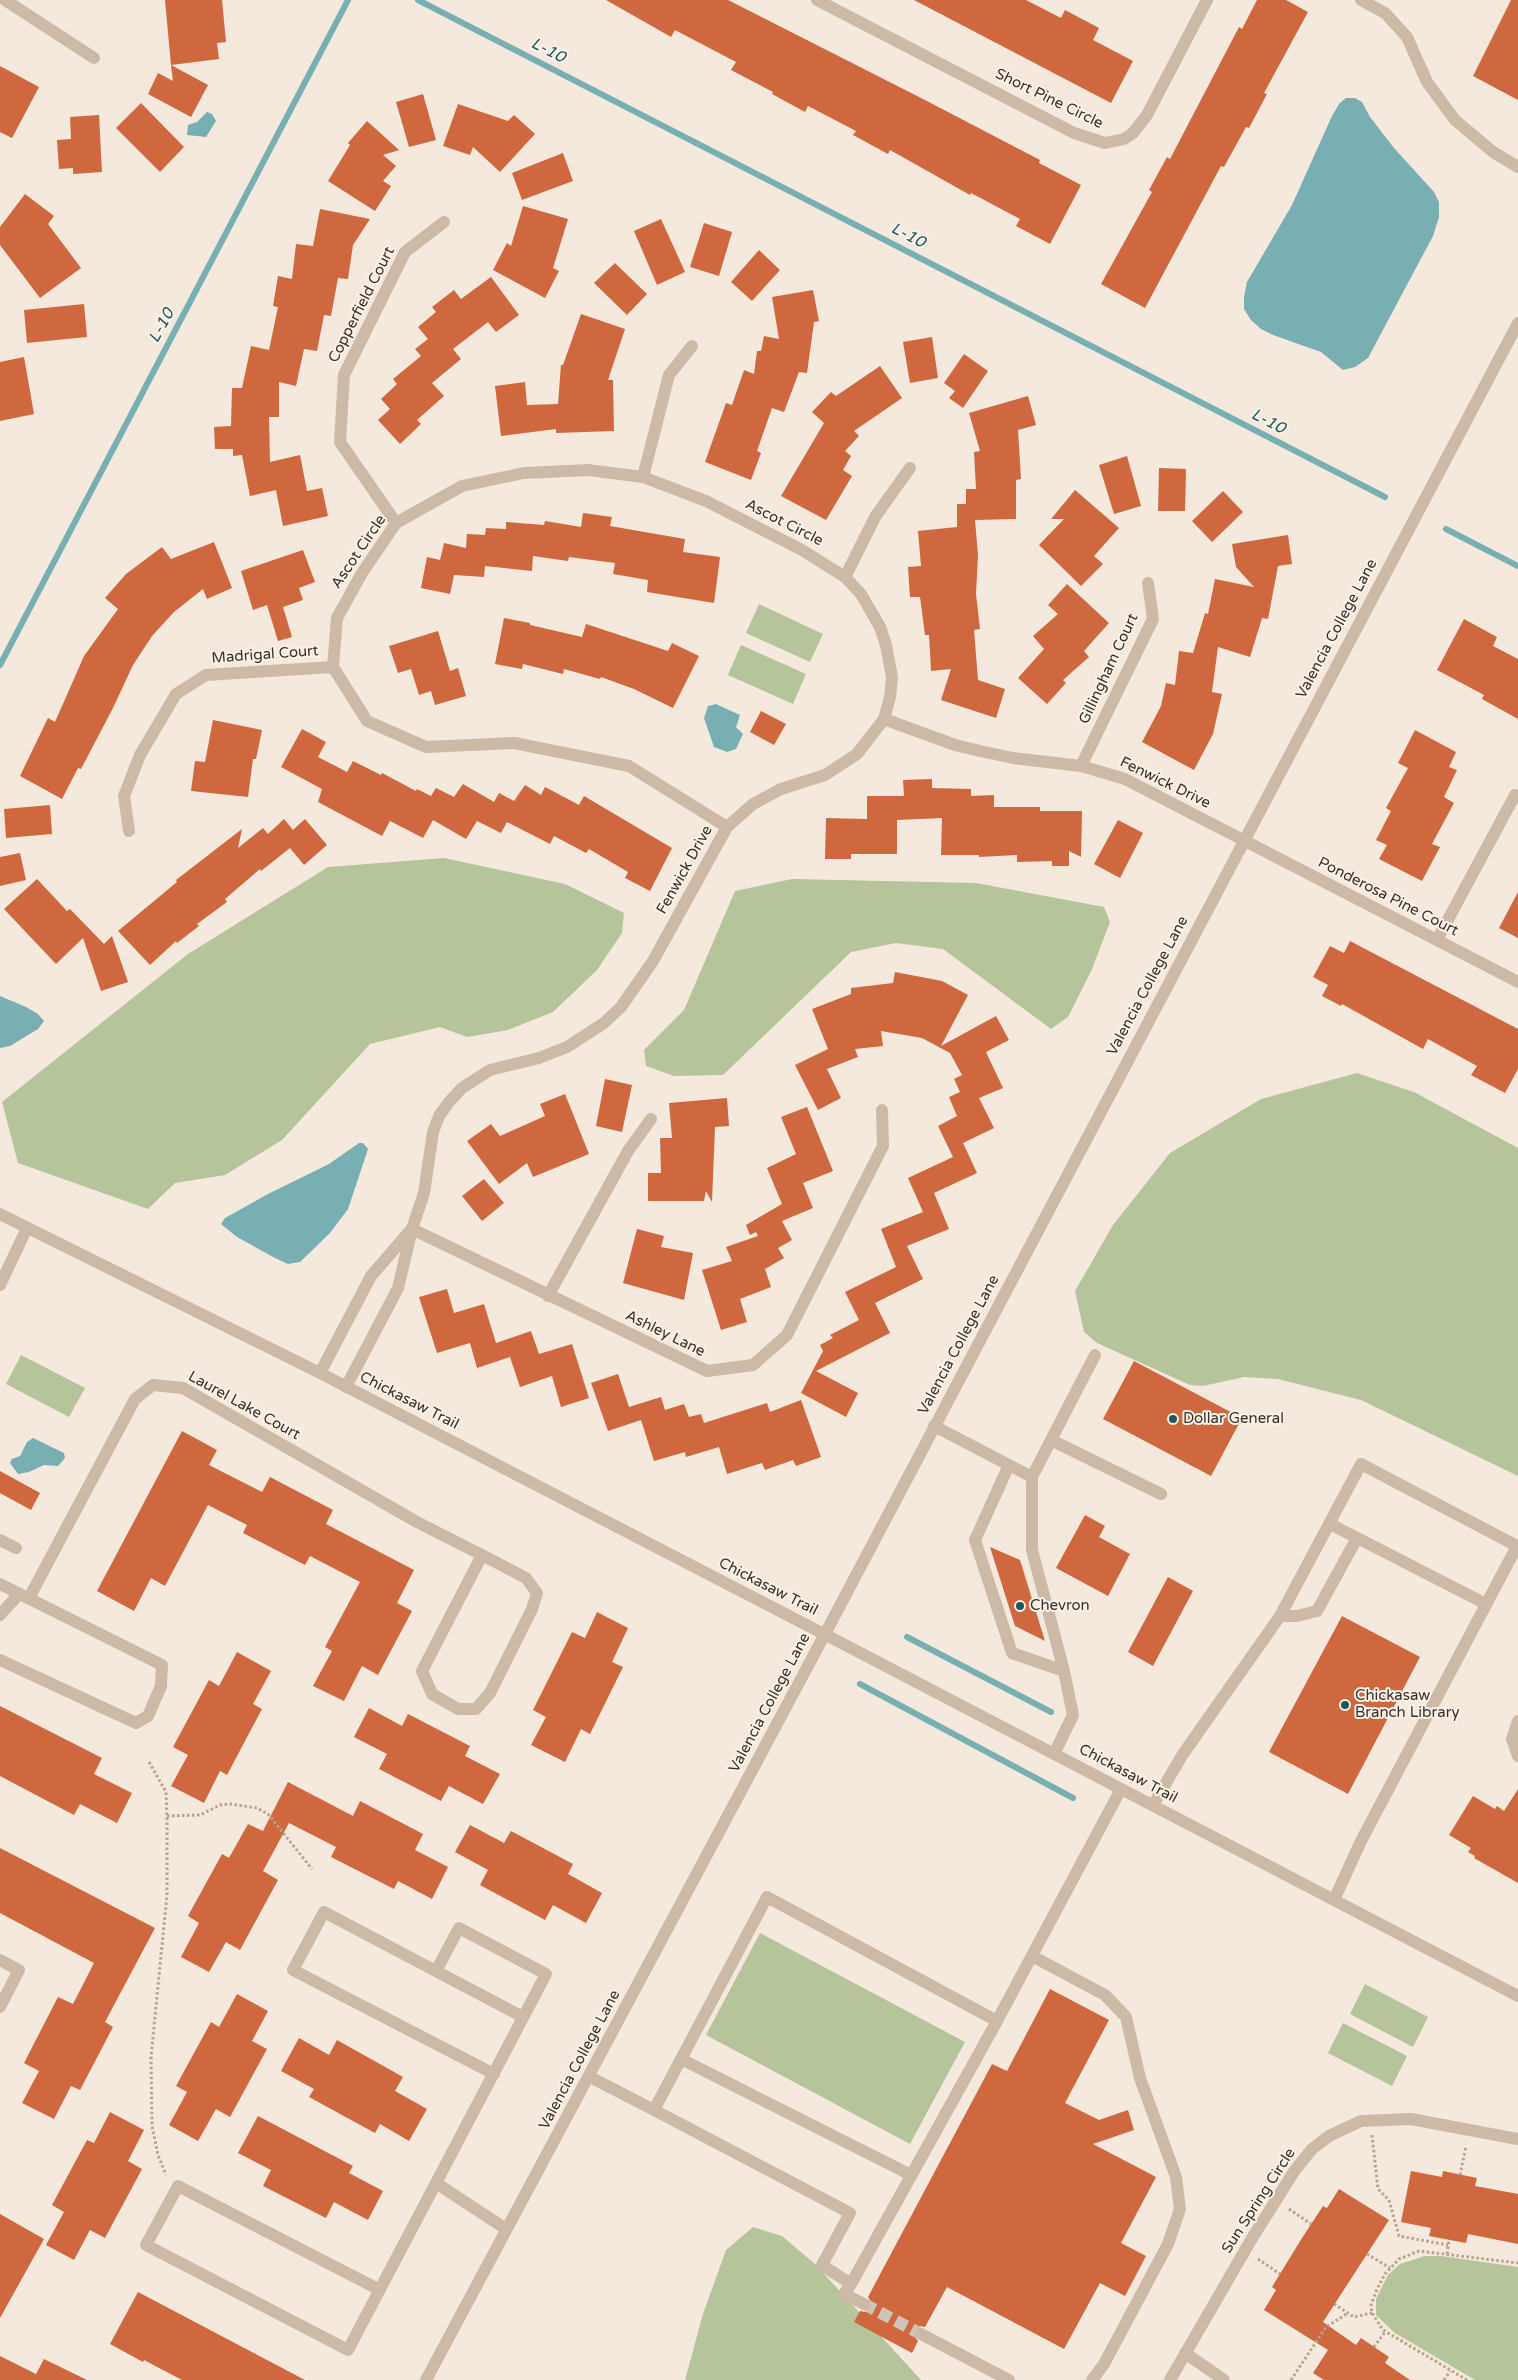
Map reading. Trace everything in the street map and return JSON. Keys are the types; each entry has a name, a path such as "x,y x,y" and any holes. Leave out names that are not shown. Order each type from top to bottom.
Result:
{"street":[{"path":"5,0 94,58"},
{"name":"Short Pine Circle","path":"818,0 1074,132 1105,143 1124,139 1133,133 1147,115 1207,0"},
{"path":"1361,0 1385,13 1408,37 1427,82 1456,120 1492,152 1518,167"},
{"name":"Copperfield Court","path":"396,523 340,442 344,375 405,252 444,222"},
{"name":"Valencia College Lane","path":"426,2380 506,2229 590,2077 1243,840 1513,346 1518,323"},
{"path":"642,477 669,375 692,346"},
{"path":"844,577 875,517 910,468"},
{"name":"Ascot Circle","path":"333,667 337,618 362,573 396,523 462,486 524,473 588,470 642,477 706,501 802,550 844,577 861,594 872,612 886,646 892,677 890,697 884,720"},
{"name":"Gillingham Court","path":"1081,766 1153,619 1148,583"},
{"path":"333,667 367,721 426,747 514,743 629,766 727,827"},
{"name":"Madrigal Court","path":"129,831 124,796 140,755 176,694 206,675 333,667"},
{"name":"Fenwick Drive","path":"346,1387 398,1288 412,1229 424,1194 433,1132 439,1116 448,1102 462,1088 490,1070 539,1058 567,1047 604,1023 622,1007 653,961 727,827 752,804 781,789 825,775 857,754 884,720 955,745 1013,758 1081,766 1125,778 1243,840"},
{"path":"1437,940 1516,795"},
{"name":"Ponderosa Pine Court","path":"1243,840 1518,982"},
{"name":"Ashley Lane","path":"412,1229 706,1371 753,1365 787,1335 866,1181 883,1146 882,1110"},
{"path":"548,1296 582,1231 628,1151 651,1119"},
{"name":"Chickasaw Trail","path":"0,1214 346,1387 825,1634 1518,1996"},
{"path":"0,1286 27,1228"},
{"name":"Fenwick Drive","path":"320,1374 371,1276 412,1229"},
{"path":"1054,1754 1072,1715 1064,1671 1032,1550 1032,1477 1095,1355"},
{"name":"Laurel Lake Court","path":"0,1615 24,1596 135,1399 153,1385 183,1388 417,1522 482,1555 526,1578 537,1593 532,1609 490,1693 476,1709 458,1709 432,1694 422,1671 482,1555"},
{"path":"934,1426 1032,1477"},
{"path":"1051,1440 1161,1494"},
{"path":"1153,1806 1183,1754 1280,1616 1361,1464 1516,1546 1361,1841 1334,1900"},
{"path":"1009,1465 975,1540 1012,1653 1064,1671"},
{"path":"1330,1524 1486,1604"},
{"path":"1280,1616 1297,1616 1317,1611 1357,1538"},
{"path":"0,1540 16,1548"},
{"path":"0,1584 162,1665 162,1686 148,1716 136,1723 0,1660"},
{"path":"1518,1721 1512,1738 1518,1756"},
{"path":"864,2304 844,2294 997,2021 1121,1789"},
{"path":"654,2110 767,1897 997,2021"},
{"path":"494,2074 294,1970 324,1912 523,2017"},
{"path":"380,2290 178,2186 146,2245 348,2350 380,2290 436,2183 494,2074 546,1974 459,1928 436,1971"},
{"path":"1032,1956 1105,1994 1126,2017 1140,2078 1176,2177 1180,2210 1168,2244 1104,2364 1092,2380"},
{"path":"0,1960 19,1970 0,2007"},
{"path":"681,2059 911,2176"},
{"path":"590,2077 850,2213 822,2265 851,2284"},
{"name":"Sun Spring Circle","path":"1170,2380 1294,2170 1312,2149 1347,2126 1370,2120 1410,2119 1518,2139"},
{"path":"436,2183 506,2229"},
{"path":"921,2334 1009,2380"},
{"path":"1185,2352 1224,2380"}],"path":[{"path":"149,1762 166,1792 167,1816 167,1896 151,2056 152,2126 158,2155 174,2194"},
{"path":"167,1816 200,1815 220,1805 231,1804 257,1808 268,1814 312,1869"},
{"path":"1370,2120 1378,2189 1389,2200 1400,2236 1448,2245"},
{"path":"1460,2175 1470,2130"},
{"path":"1276,2200 1311,2224"},
{"path":"1447,2254 1449,2240"},
{"path":"1245,2251 1280,2274"},
{"path":"1467,2380 1385,2332 1372,2313 1371,2305 1377,2289 1390,2268 1400,2259 1419,2252 1518,2264"},
{"path":"1367,2254 1390,2268"},
{"path":"1334,2304 1354,2317 1372,2313"},
{"path":"1291,2380 1326,2328 1348,2312"},
{"path":"1374,2347 1385,2332"},
{"path":"1444,2380 1450,2371"}],"green space":[{"path":"759,604 823,634 810,662 746,633"},
{"path":"741,645 806,674 793,704 728,675"},
{"path":"444,858 565,884 624,913 622,933 597,970 553,1012 508,1030 467,1037 440,1027 370,1044 282,1140 225,1175 175,1183 148,1209 18,1163 2,1102 188,954 328,867"},
{"path":"792,879 976,883 1104,907 1110,922 1092,969 1068,1017 1051,1029 943,949 896,943 851,952 723,1075 674,1076 646,1066 644,1050 684,1010 735,891"},
{"path":"1357,1073 1414,1092 1518,1148 1518,1476 1361,1400 1278,1379 1244,1377 1203,1386 1190,1385 1097,1343 1084,1332 1075,1291 1113,1225 1170,1153 1261,1099"},
{"path":"21,1355 85,1388 69,1417 6,1384"},
{"path":"760,1933 965,2042 910,2144 706,2035"},
{"path":"1365,1984 1428,2017 1413,2047 1350,2014"},
{"path":"1343,2023 1407,2056 1392,2086 1328,2053"},
{"path":"753,2227 782,2236 815,2264 921,2380 685,2380 703,2314 726,2250"},
{"path":"1425,2256 1441,2256 1518,2267 1518,2380 1475,2380 1395,2333 1376,2315 1376,2299 1388,2275 1400,2264"}],"water":[{"path":"1346,98 1355,98 1362,102 1370,117 1394,148 1434,192 1439,202 1439,217 1433,236 1368,358 1355,367 1343,370 1321,352 1261,329 1251,320 1244,309 1244,297 1247,282 1292,205 1332,116 1339,104"},
{"path":"207,112 212,114 216,121 206,137 187,135 188,125 197,122"},
{"path":"716,704 740,715 736,727 743,734 736,749 727,752 714,747 704,718 708,706"},
{"path":"0,996 26,1007 38,1014 44,1021 38,1029 10,1046 0,1048"},
{"path":"359,1143 363,1143 368,1149 348,1209 330,1233 300,1262 288,1264 275,1258 237,1237 221,1224 225,1218 329,1164"},
{"path":"33,1438 64,1453 65,1458 58,1466 44,1465 29,1472 18,1474 10,1463 12,1459 20,1456 27,1442"}],"building":[{"path":"165,0 222,0 226,42 217,43 219,59 171,65"},
{"path":"606,0 728,0 1040,160 1039,163 1081,185 1050,244 1016,226 1020,219 971,193 970,195 890,150 888,154 853,135 856,131 808,106 805,112 772,94 773,92 731,70 736,62 675,30 671,37"},
{"path":"914,0 1026,0 1061,18 1065,10 1099,28 1093,40 1133,61 1111,103"},
{"path":"1257,0 1286,0 1308,12 1264,93 1267,94 1249,128 1246,127 1224,167 1221,166 1145,308 1101,284 1152,192 1149,190 1167,157 1170,159 1239,27 1242,29"},
{"path":"1511,0 1518,0 1518,100 1473,76"},
{"path":"171,65 208,85 191,117 148,94 158,73 173,81"},
{"path":"0,66 39,87 12,138 0,132"},
{"path":"423,94 436,140 409,147 396,102"},
{"path":"141,103 184,147 160,172 116,128"},
{"path":"458,104 508,121 514,115 535,134 500,172 473,147 470,155 443,146"},
{"path":"99,115 102,172 73,174 73,168 59,169 57,140 71,139 70,117"},
{"path":"367,121 399,150 383,155 396,166 383,181 391,186 375,211 328,181 350,145 348,143"},
{"path":"563,153 573,181 522,200 512,173"},
{"path":"25,194 54,216 48,224 81,268 40,298 0,245 0,227"},
{"path":"523,206 568,219 553,268 559,271 545,298 493,270 507,243 511,246"},
{"path":"320,209 370,219 353,245 348,279 338,278 331,316 324,315 317,351 304,349 296,386 279,382 279,417 269,417 270,462 300,455 307,491 322,488 328,516 283,526 276,490 250,496 242,455 233,456 233,449 215,449 214,427 231,426 232,388 242,388 251,346 269,350 278,307 273,306 278,276 292,279 296,244 313,246"},
{"path":"661,219 685,272 657,285 634,231"},
{"path":"704,223 732,232 719,276 690,267"},
{"path":"759,250 780,270 752,301 731,282"},
{"path":"615,263 647,294 627,315 594,283"},
{"path":"491,277 519,315 496,332 488,322 453,349 461,359 432,383 444,396 417,420 421,424 400,444 378,420 390,409 381,399 397,384 393,379 421,356 415,349 428,339 418,327 436,312 432,307 454,290 461,299"},
{"path":"813,290 819,321 814,322 807,373 799,372 784,412 772,408 757,451 761,453 751,480 705,462 726,403 732,405 744,370 754,374 757,351 761,351 764,336 779,339 772,297"},
{"path":"84,304 87,337 27,343 24,310"},
{"path":"581,314 625,329 608,380 613,380 614,431 556,433 556,429 501,436 495,386 525,382 527,405 558,404 561,365 563,365"},
{"path":"932,337 938,378 910,383 903,342"},
{"path":"964,354 988,371 963,408 949,398 955,391 944,383"},
{"path":"24,357 34,414 0,421 0,362"},
{"path":"880,366 902,398 854,431 859,436 845,451 851,456 843,470 852,476 826,520 781,496 824,423 812,412 831,392 836,396"},
{"path":"1028,396 1036,425 1018,430 1021,479 1016,480 1016,519 975,520 978,555 976,594 980,629 974,630 978,680 1005,689 996,718 941,700 951,669 931,671 929,635 925,635 920,597 910,597 908,567 921,566 918,531 957,527 957,504 966,504 966,489 976,489 974,452 980,451 969,413"},
{"path":"1127,456 1141,506 1114,514 1099,465"},
{"path":"1159,468 1186,469 1185,511 1158,511"},
{"path":"1075,490 1119,528 1094,556 1103,564 1081,586 1039,545 1064,519 1051,519"},
{"path":"1223,491 1243,512 1212,542 1192,521"},
{"path":"583,513 612,517 610,526 685,539 683,552 720,557 714,603 647,592 648,580 613,574 615,563 569,557 568,561 533,556 532,571 485,566 484,577 454,575 450,594 421,588 427,557 440,560 444,543 466,548 467,534 485,535 486,528 506,529 506,522 544,525 545,521 581,527"},
{"path":"1288,535 1292,564 1278,566 1268,619 1262,618 1250,657 1218,647 1212,692 1222,694 1213,734 1194,770 1142,742 1161,706 1166,683 1175,685 1179,651 1193,653 1205,613 1208,614 1215,579 1254,587 1236,567 1232,544"},
{"path":"214,542 232,588 207,599 203,589 174,612 152,636 133,665 81,769 78,768 62,799 20,776 48,718 55,722 84,656 118,609 105,598 126,574 162,547 171,559"},
{"path":"303,550 315,582 299,588 303,600 283,607 292,637 278,641 267,605 253,610 241,571"},
{"path":"1067,584 1109,623 1084,651 1089,657 1063,680 1066,683 1047,704 1018,678 1044,649 1033,636 1058,614 1048,605"},
{"path":"504,618 582,637 586,624 668,651 672,643 699,656 673,708 634,689 601,677 600,679 564,669 563,674 523,664 522,669 495,664"},
{"path":"1464,619 1497,637 1493,646 1518,659 1518,719 1482,699 1484,695 1437,670"},
{"path":"438,631 450,671 458,668 466,696 435,705 431,691 419,695 411,669 398,673 389,646"},
{"path":"761,711 786,724 774,745 750,732"},
{"path":"213,720 262,730 256,759 253,759 248,797 191,791 195,761 205,762"},
{"path":"302,729 326,742 318,757 347,772 353,761 381,775 382,773 416,791 417,789 431,796 436,788 454,797 463,784 494,802 499,793 514,801 525,785 541,795 545,787 579,805 584,796 672,848 650,891 625,878 628,872 589,849 586,853 554,836 550,844 507,822 501,833 477,821 466,839 433,820 423,838 390,821 382,836 318,802 322,789 281,767"},
{"path":"1415,730 1456,752 1449,767 1457,770 1444,797 1454,803 1432,844 1440,847 1422,881 1379,859 1387,845 1376,840 1391,811 1386,808 1408,768 1398,763"},
{"path":"932,779 932,788 971,789 971,796 994,795 994,807 1040,807 1040,811 1082,811 1081,857 1069,851 1069,866 1052,866 1052,861 1017,862 1017,855 979,857 979,855 941,855 942,818 897,820 897,854 851,854 851,859 825,859 826,818 867,819 867,796 904,796 903,780"},
{"path":"50,805 52,834 6,838 4,809"},
{"path":"284,819 293,830 305,819 327,845 304,865 290,848 261,871 260,869 225,899 227,902 197,924 199,926 177,943 176,941 150,965 118,931 177,882 176,880 242,829 238,848 263,828 268,834"},
{"path":"1118,820 1143,833 1120,878 1094,864"},
{"path":"20,853 26,880 0,886 0,857"},
{"path":"37,879 67,911 70,909 104,944 112,936 128,982 101,991 83,938 56,964 4,909"},
{"path":"1518,892 1518,938 1499,928"},
{"path":"1350,941 1518,1029 1518,1069 1505,1093 1471,1075 1477,1066 1428,1039 1423,1049 1342,1004 1341,1006 1322,996 1328,985 1313,977 1330,946 1344,953"},
{"path":"895,972 942,981 968,995 941,1046 996,1016 1009,1040 986,1052 1003,1088 979,1098 994,1128 963,1143 977,1173 934,1193 949,1229 907,1246 923,1279 875,1303 890,1333 816,1371 858,1393 846,1417 801,1393 823,1351 820,1345 833,1338 830,1335 859,1320 845,1292 896,1267 881,1229 923,1212 908,1178 953,1157 938,1126 957,1116 949,1097 960,1092 954,1079 962,1075 950,1053 922,1038 881,1031 883,1046 855,1049 858,1057 827,1069 841,1098 818,1110 795,1065 828,1049 812,1009 851,994 851,988 893,983"},
{"path":"605,1079 632,1085 622,1132 596,1126"},
{"path":"565,1094 589,1154 533,1177 527,1163 499,1184 467,1141 491,1124 500,1136 545,1116 540,1104"},
{"path":"727,1098 729,1126 715,1127 712,1202 706,1191 704,1201 648,1201 648,1173 661,1173 660,1138 672,1138 669,1103"},
{"path":"807,1107 833,1171 803,1183 813,1208 782,1221 792,1240 778,1248 784,1258 765,1269 771,1287 740,1299 747,1322 721,1330 702,1270 732,1261 726,1247 758,1236 756,1232 750,1235 746,1225 782,1204 767,1168 796,1154 781,1117"},
{"path":"484,1179 504,1203 482,1221 462,1196"},
{"path":"637,1229 664,1236 661,1247 693,1253 684,1300 623,1283"},
{"path":"447,1289 454,1313 484,1304 496,1343 531,1331 539,1354 572,1344 589,1398 561,1407 552,1376 520,1387 510,1357 477,1368 470,1343 437,1353 419,1297"},
{"name":"Dollar General","path":"1134,1361 1242,1418 1211,1476 1103,1419"},
{"path":"618,1374 629,1407 661,1397 665,1410 684,1404 689,1417 701,1414 704,1423 767,1403 770,1412 801,1400 821,1457 796,1466 793,1460 765,1470 762,1463 727,1474 719,1447 686,1457 685,1452 654,1461 641,1420 608,1431 591,1383"},
{"path":"182,1431 217,1450 209,1465 262,1492 270,1477 333,1510 326,1524 414,1570 397,1603 412,1611 378,1675 362,1666 344,1701 313,1686 332,1651 325,1647 360,1582 310,1556 305,1565 243,1533 247,1525 208,1505 165,1586 151,1578 134,1611 97,1591"},
{"path":"0,1471 40,1493 31,1510 0,1493"},
{"path":"1085,1515 1105,1526 1099,1537 1130,1554 1108,1596 1056,1568"},
{"path":"990,1547 1020,1560 1045,1641 1015,1626"},
{"path":"1168,1577 1193,1591 1153,1666 1128,1652"},
{"path":"597,1612 628,1628 612,1662 623,1667 590,1734 581,1729 565,1762 531,1745 546,1717 533,1710 572,1632 585,1638"},
{"name":"Chickasaw Branch Library","path":"1342,1616 1420,1657 1348,1794 1269,1752"},
{"path":"237,1652 271,1671 253,1704 262,1709 227,1775 220,1771 204,1803 171,1786 188,1755 173,1747 209,1680 219,1686"},
{"path":"0,1706 102,1758 94,1774 132,1793 117,1823 80,1804 74,1815 0,1776"},
{"path":"369,1708 402,1726 408,1714 470,1746 465,1756 500,1774 483,1804 449,1786 441,1801 379,1769 387,1754 354,1737"},
{"path":"288,1782 353,1816 360,1801 423,1834 415,1850 448,1867 432,1899 398,1881 394,1889 331,1857 336,1847 289,1823 263,1871 278,1880 240,1950 226,1942 209,1972 181,1957 199,1923 188,1916 222,1854 229,1858 248,1824 263,1831"},
{"path":"1518,1789 1518,1883 1474,1858 1475,1856 1468,1852 1471,1848 1449,1835 1473,1796 1495,1809 1497,1806 1504,1811"},
{"path":"470,1825 504,1843 511,1831 573,1864 568,1874 602,1893 586,1923 553,1905 545,1920 480,1885 488,1870 455,1852"},
{"path":"0,1848 155,1928 105,2022 113,2027 80,2090 71,2086 54,2119 22,2103 39,2071 24,2063 58,1997 73,2004 94,1963 0,1913"},
{"path":"1050,1989 1109,2020 1065,2103 1099,2120 1128,2110 1134,2130 1093,2144 1156,2177 1121,2243 1146,2256 1125,2296 1100,2283 1064,2349 947,2287 925,2327 920,2326 914,2330 913,2335 918,2341 912,2353 854,2322 860,2311 865,2312 871,2308 872,2303 868,2297 992,2064 1007,2071"},
{"path":"237,1994 268,2011 252,2041 267,2049 230,2117 216,2109 198,2141 169,2125 187,2092 176,2086 211,2022 219,2027"},
{"path":"299,2038 329,2055 337,2040 403,2077 395,2091 427,2109 409,2141 380,2124 375,2133 309,2097 314,2089 281,2071"},
{"path":"110,2112 144,2130 128,2161 142,2169 105,2238 90,2230 74,2260 46,2245 64,2212 52,2205 87,2140 94,2143"},
{"path":"258,2116 353,2166 349,2173 383,2191 368,2220 334,2202 326,2218 263,2186 271,2170 238,2153"},
{"path":"1411,2171 1442,2177 1443,2171 1477,2178 1475,2186 1518,2194 1518,2244 1468,2234 1466,2243 1429,2236 1431,2228 1401,2222"},
{"path":"1339,2189 1389,2220 1323,2322 1356,2345 1361,2338 1389,2357 1385,2363 1410,2380 1324,2380 1313,2373 1328,2350 1264,2310 1276,2290 1272,2287 1302,2238 1323,2206 1327,2208"},
{"path":"0,2214 44,2239 0,2318"},
{"path":"138,2292 305,2380 182,2380 144,2360 143,2362 110,2344"},
{"path":"0,2356 36,2374 44,2359 87,2380 0,2380"}],"waterway":[{"name":"L-10","path":"0,665 348,0"},
{"name":"L-10","path":"418,0 1385,497"},
{"name":"L-10","path":"1446,529 1518,566"},
{"path":"907,1637 1051,1712"},
{"path":"860,1684 1073,1798"}],"tunnel":[{"path":"864,2304 921,2334"}],"place":[{"name":"Dollar General","path":"1173,1419"},
{"name":"Chevron","path":"1020,1606"},
{"name":"Chickasaw Branch Library","path":"1345,1705"}]}
